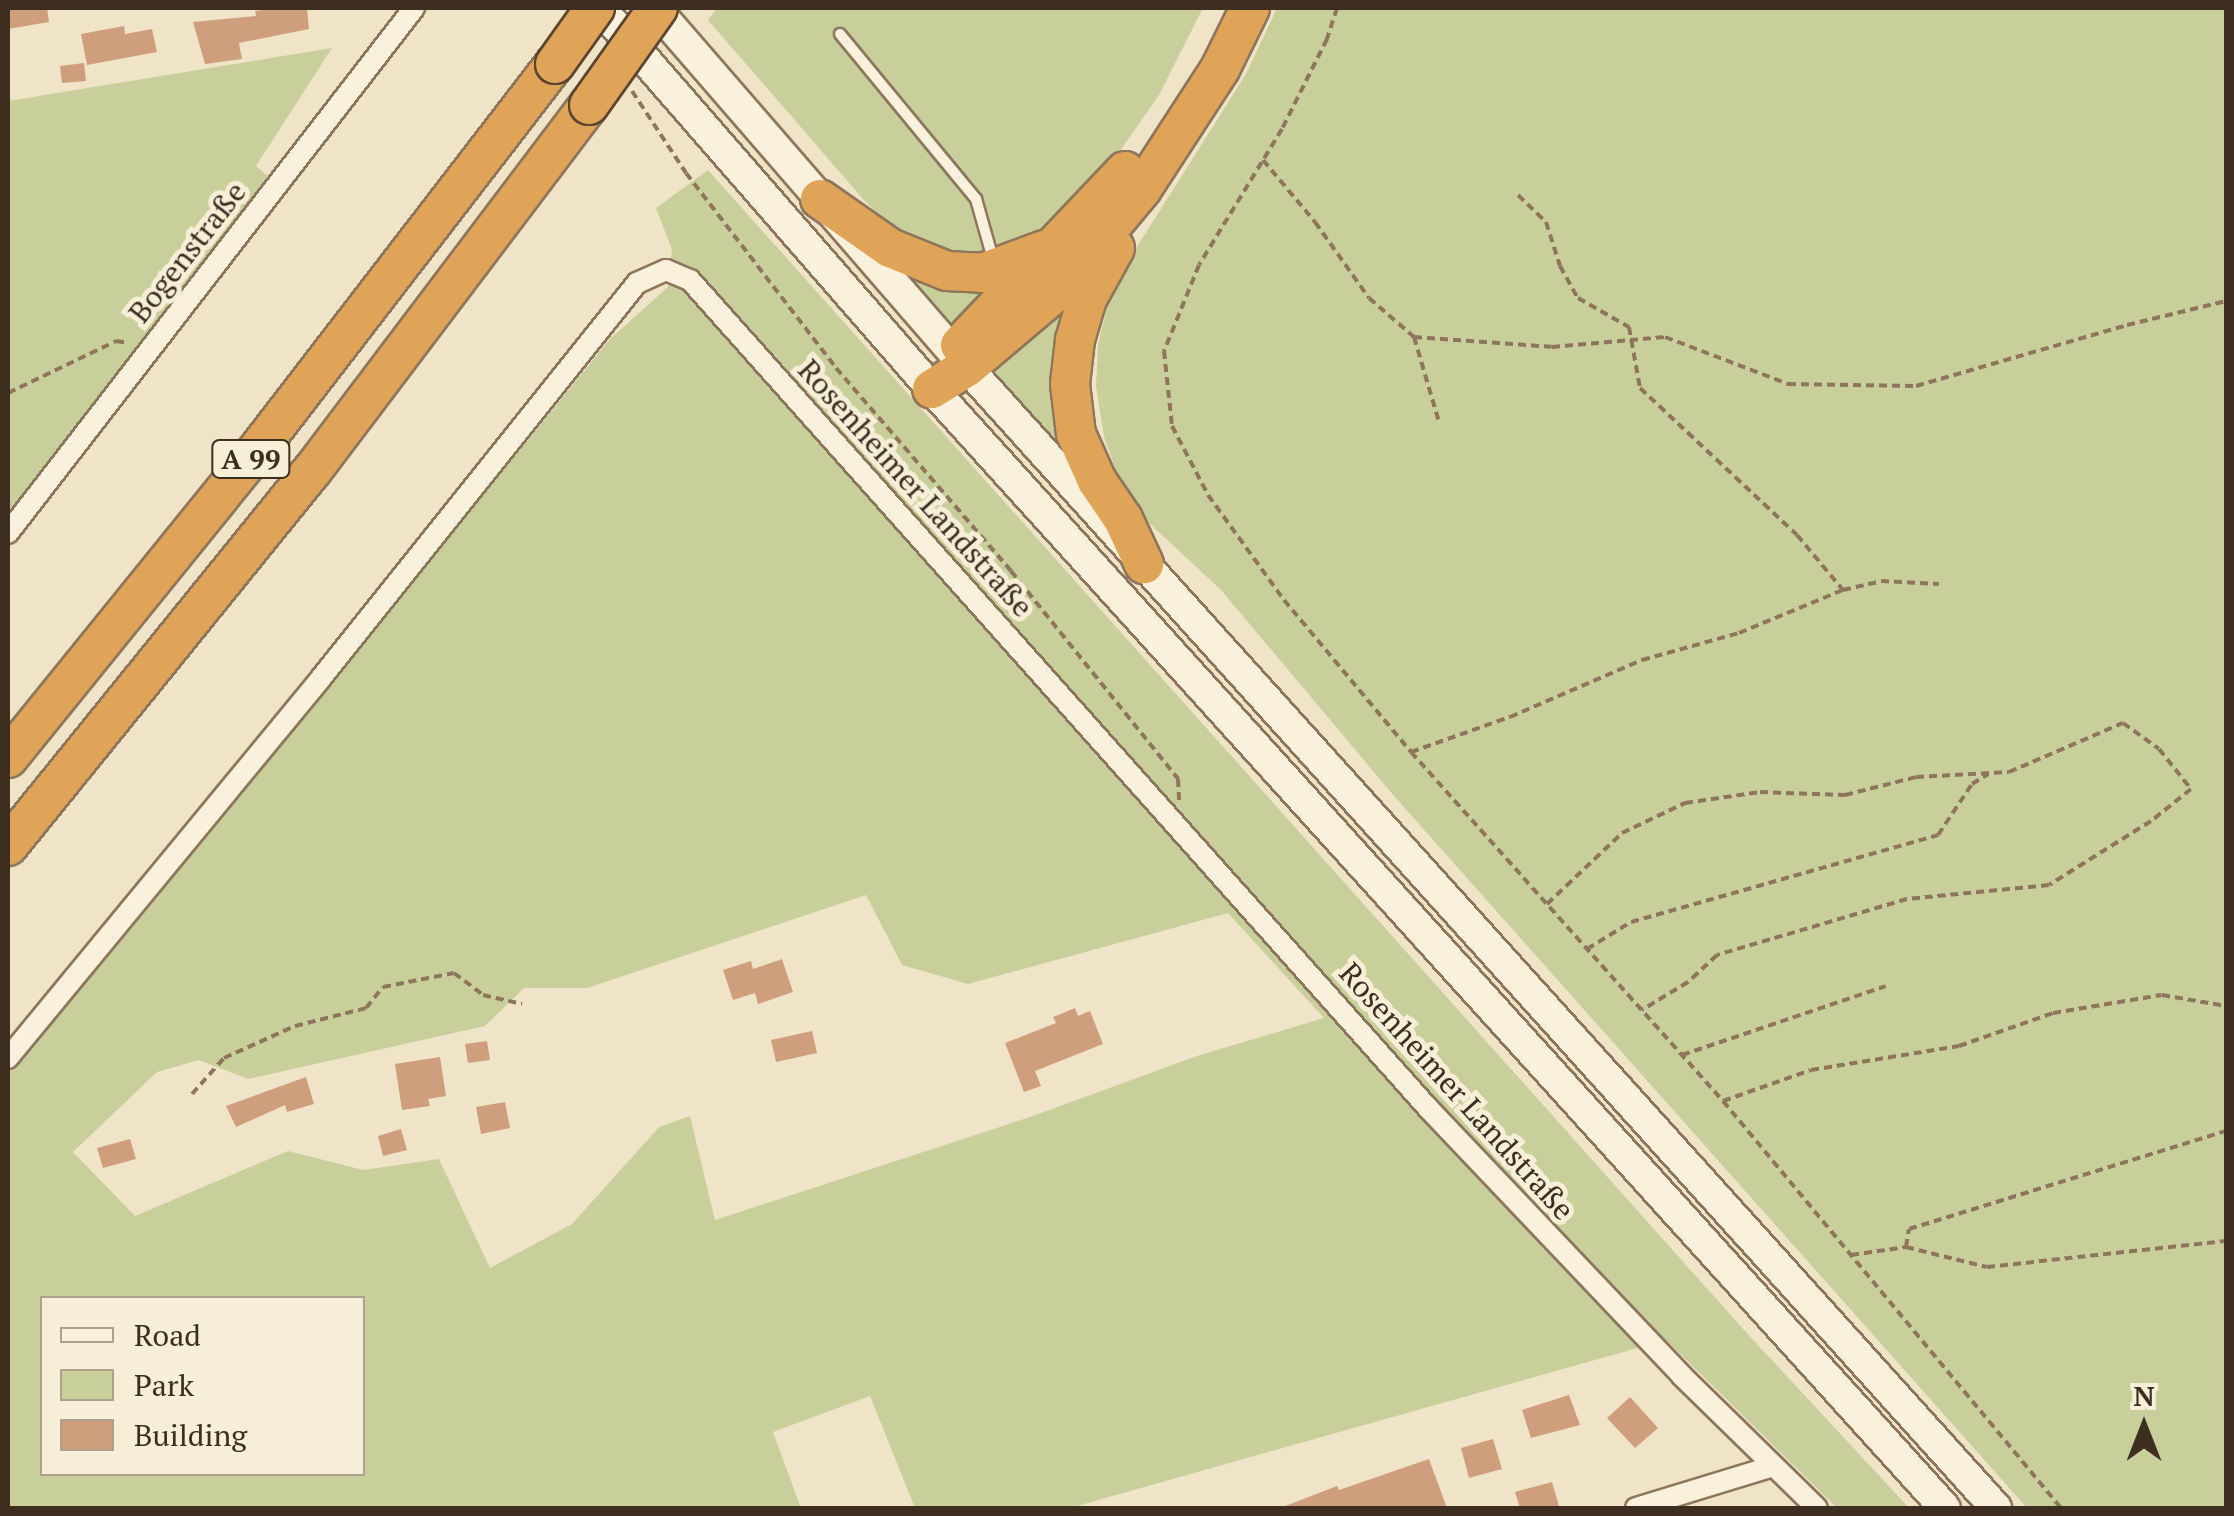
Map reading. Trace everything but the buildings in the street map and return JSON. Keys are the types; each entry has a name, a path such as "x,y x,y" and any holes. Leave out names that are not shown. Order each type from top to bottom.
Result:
{"highway":[{"name":"A 99","path":"8,758 262,444 597,8"},
{"name":"A 99","path":"8,846 324,456 589,105 657,8"},
{"path":"932,389 1122,175 1173,103 1223,8"},
{"path":"1144,564 1122,519 1096,482 1076,434 1070,384 1075,340 1087,298 1142,189 1220,70 1250,8"},
{"path":"960,360 1057,291 1142,189"},
{"path":"820,199 890,248 947,271 996,269 1060,243"}],"main road":[{"path":"597,8 932,389 1945,1508"},
{"path":"657,8 960,360 1996,1508"}],"street":[{"name":"Bogenstraße","path":"8,533 414,8"},
{"name":"Rosenheimer Landstraße","path":"8,1058 321,678 637,284 666,270 690,280 1428,1108 1817,1508"},
{"path":"1636,1508 1773,1466"}],"lane":[{"path":"840,34 976,200 996,269"}],"path":[{"path":"1338,8 1328,39 1263,160 1199,266 1164,352 1172,426 1208,495 1284,600 1411,752 1724,1101 2061,1508"},
{"path":"649,110 686,173 825,354 1011,571 1178,778 1182,830"},
{"path":"1263,160 1315,222 1369,298 1414,337 1439,422"},
{"path":"1518,195 1546,222 1560,266 1578,298 1629,327 1640,388 1797,535 1843,590"},
{"path":"1414,337 1552,347 1665,337 1788,384 1916,386 2127,325 2226,302"},
{"path":"8,393 116,342 153,346"},
{"path":"1411,752 1510,717 1642,660 1740,634 1843,590 1881,581 1939,584"},
{"path":"1547,904 1622,833 1685,803 1760,792 1845,795 1916,777 2010,772 2123,723 2159,749 2191,789 2150,822 2049,885 1908,899 1717,955 1688,982 1642,1010"},
{"path":"1587,949 1632,922 1938,834 1972,784 1988,774"},
{"path":"192,1094 224,1058 295,1026 366,1008 383,987 454,973 483,994 522,1004"},
{"path":"1682,1055 1886,986"},
{"path":"1724,1101 1811,1070 1959,1046 2053,1012 2162,995 2226,1006"},
{"path":"1906,1246 1909,1228 2226,1131"},
{"path":"1849,1256 1906,1246 1987,1267 2226,1242"}],"green space":[{"path":"717,8 1203,8 1159,95 1111,164 1056,224 1013,251 954,258 901,237 863,199 708,20"},
{"path":"1277,8 2226,8 2226,1508 2027,1508 1394,796 1221,590 1148,522 1122,488 1104,437 1096,386 1098,345 1107,307 1133,253 1246,74"},
{"path":"332,48 256,166 270,178 8,513 8,101"},
{"path":"708,170 1745,1331 1909,1508 1837,1508 1666,1340 1070,1508 915,1508 870,1396 773,1432 801,1508 8,1508 8,1068 171,880 610,339 668,287 672,250 656,208","holes":["866,895 902,965 968,984 1228,913 1324,1018 1197,1056 1030,1117 715,1220 690,1116 659,1127 572,1224 490,1268 439,1159 363,1170 288,1151 135,1216 73,1152 157,1072 199,1060 248,1079 485,1026 524,988 587,988"]},
{"path":"904,272 1006,279 952,331"},
{"path":"1068,296 1065,452 993,372"}]}
